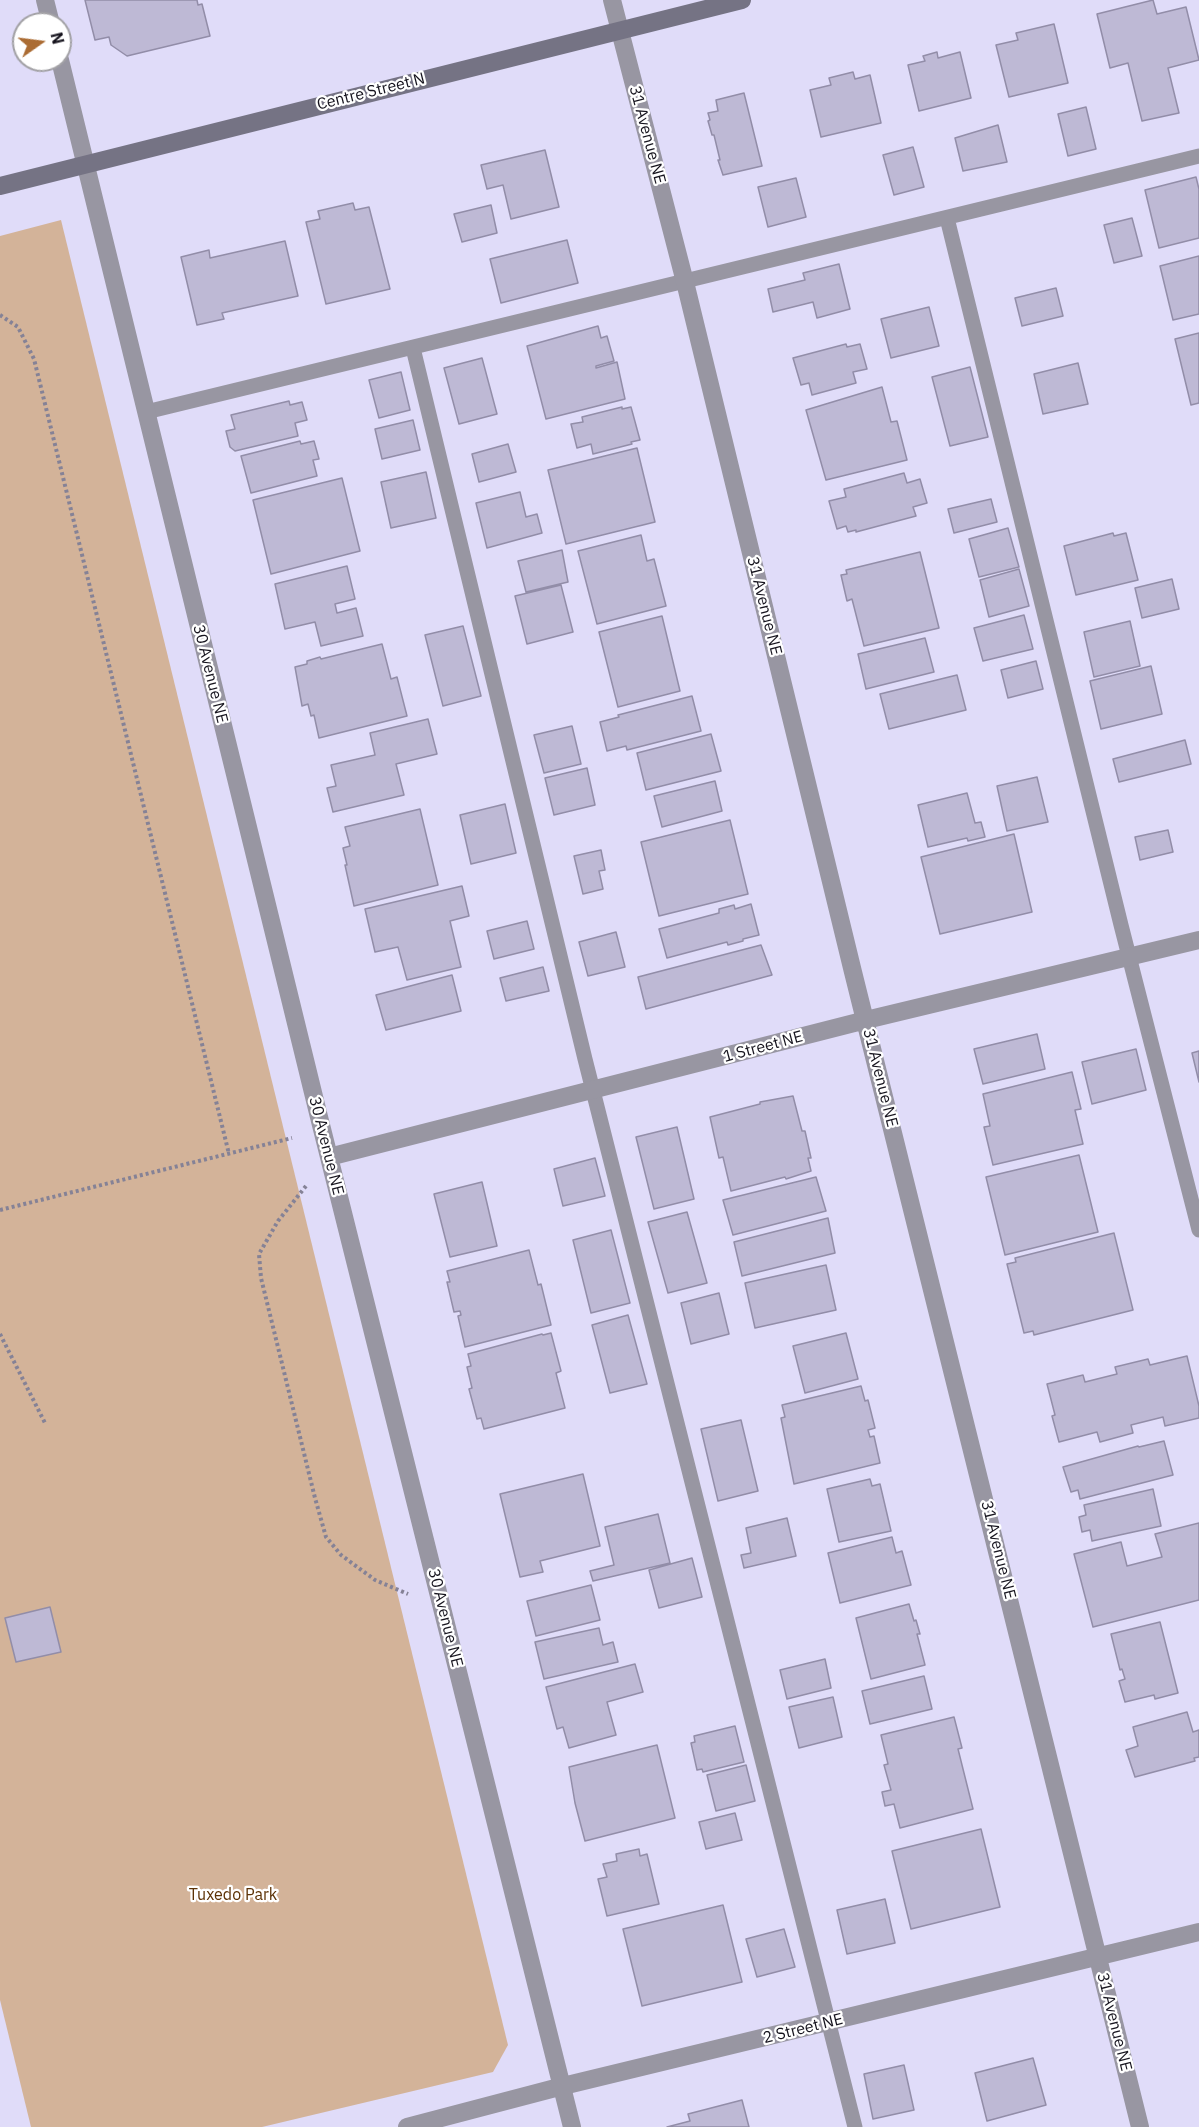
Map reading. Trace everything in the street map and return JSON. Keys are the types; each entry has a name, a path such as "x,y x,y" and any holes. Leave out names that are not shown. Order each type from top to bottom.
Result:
{"main road":[{"name":"Centre Street N","path":"0,186 741,0"}],"street":[{"name":"31 Avenue NE","path":"612,0 686,282 1140,2127"},
{"name":"30 Avenue NE","path":"63,72 329,1157 572,2127"},
{"name":"1 Street NE","path":"329,1157 866,1020 1199,940"},
{"name":"2 Street NE","path":"407,2127 563,2086 1199,1932"}],"lane":[{"path":"146,412 1199,156"},
{"path":"947,218 1199,1230"},
{"path":"413,348 593,1091 855,2127"}],"path":[{"path":"0,315 18,327 34,359 229,1154"},
{"path":"0,1210 292,1138"},
{"path":"329,1157 278,1221 259,1254 261,1278 315,1498 326,1537 341,1556 375,1580 442,1610"},
{"path":"0,1334 46,1425"}],"green space":[{"name":"Tuxedo Park","path":"61,220 508,2045 493,2072 262,2127 31,2127 0,2000 0,236"}],"building":[{"path":"85,0 197,0 198,5 202,4 210,36 127,56 111,45 109,37 95,40"},
{"path":"1153,0 1157,14 1186,7 1199,60 1168,68 1179,113 1142,121 1128,63 1110,68 1097,14"},
{"path":"1054,24 1068,83 1009,97 996,45 1018,40 1016,33"},
{"path":"937,52 938,58 960,52 971,98 919,111 908,65 925,61 923,56"},
{"path":"853,72 855,79 870,75 881,123 821,137 810,90 831,85 829,78"},
{"path":"744,93 762,166 723,175 714,135 712,135 708,121 710,120 708,113 718,111 716,100"},
{"path":"1086,107 1096,149 1068,156 1058,114"},
{"path":"998,125 1007,162 963,171 955,138"},
{"path":"913,147 924,187 894,195 883,155"},
{"path":"545,150 559,207 511,219 503,185 487,189 481,165"},
{"path":"1196,177 1199,189 1199,238 1159,248 1145,190"},
{"path":"796,178 806,217 768,227 758,187"},
{"path":"353,203 355,210 369,207 390,289 326,304 306,222 320,219 318,211"},
{"path":"491,205 497,233 462,242 454,214"},
{"path":"1132,218 1142,256 1114,263 1104,225"},
{"path":"567,240 578,283 501,303 490,259"},
{"path":"285,241 298,296 222,313 224,319 197,325 181,257 209,250 210,258"},
{"path":"1199,256 1199,314 1173,320 1160,266"},
{"path":"839,264 850,309 817,318 813,302 773,312 768,289 805,280 803,273"},
{"path":"1056,288 1063,316 1022,326 1015,298"},
{"path":"929,307 939,346 891,358 881,319"},
{"path":"598,326 601,338 607,336 614,361 596,366 596,368 617,362 625,399 546,419 527,346"},
{"path":"1199,333 1199,403 1191,405 1175,339"},
{"path":"846,344 847,347 860,344 867,369 853,372 856,383 812,395 809,383 801,385 793,358"},
{"path":"482,358 497,414 459,424 444,368"},
{"path":"1078,363 1088,404 1043,414 1034,374"},
{"path":"970,367 988,437 950,446 932,377"},
{"path":"401,372 410,410 379,418 369,380"},
{"path":"882,387 891,422 897,421 907,460 826,480 806,410"},
{"path":"289,401 290,405 302,402 307,420 295,423 298,436 235,451 230,447 226,431 235,429 231,415"},
{"path":"622,407 622,409 631,407 640,440 593,454 591,444 577,448 571,424 583,422 582,417"},
{"path":"413,420 420,450 382,459 375,429"},
{"path":"300,441 301,444 314,441 319,459 313,460 317,476 251,493 241,456"},
{"path":"508,444 516,472 479,482 472,454"},
{"path":"637,448 655,522 566,544 548,470"},
{"path":"426,472 436,518 391,528 381,482"},
{"path":"904,473 907,483 920,479 927,503 913,507 916,516 856,532 856,530 848,532 846,526 837,529 829,501 846,497 844,489"},
{"path":"342,478 360,551 271,574 253,500"},
{"path":"520,492 526,517 537,514 542,533 487,548 476,503"},
{"path":"991,499 997,522 954,533 948,509"},
{"path":"1008,528 1019,567 979,577 969,539"},
{"path":"1113,533 1114,536 1126,533 1138,580 1076,595 1064,546"},
{"path":"641,535 647,561 654,559 666,606 597,624 578,551"},
{"path":"562,550 568,582 526,592 518,561"},
{"path":"920,552 939,628 864,646 852,599 847,601 841,575 847,574 846,570"},
{"path":"347,566 355,599 335,604 337,613 356,608 363,636 321,646 315,622 285,629 275,584"},
{"path":"1019,569 1029,606 989,617 980,580"},
{"path":"1172,579 1179,609 1142,618 1135,588"},
{"path":"561,585 573,632 527,644 515,596"},
{"path":"1024,615 1033,649 983,661 974,628"},
{"path":"662,616 680,691 618,707 599,632"},
{"path":"1130,621 1140,666 1094,677 1084,632"},
{"path":"463,626 481,696 443,706 425,635"},
{"path":"925,638 934,672 866,689 858,654"},
{"path":"382,644 391,679 397,677 407,716 319,738 314,715 311,716 308,704 302,706 295,667 320,657 321,659"},
{"path":"1036,661 1043,689 1008,698 1001,670"},
{"path":"1151,666 1162,714 1101,729 1090,681"},
{"path":"957,675 966,710 889,729 880,694"},
{"path":"692,696 701,731 627,750 626,746 607,751 600,722 619,717 618,715"},
{"path":"428,719 437,754 396,764 404,795 333,812 327,788 336,786 331,765 375,755 370,733"},
{"path":"572,726 581,764 544,773 534,735"},
{"path":"711,734 721,771 646,790 637,753"},
{"path":"1185,740 1191,764 1119,782 1113,759"},
{"path":"587,768 595,805 554,815 545,778"},
{"path":"1037,777 1048,822 1007,831 997,786"},
{"path":"715,781 722,811 662,827 654,796"},
{"path":"967,793 975,823 981,822 985,837 968,841 967,838 928,847 918,805"},
{"path":"505,804 516,853 471,864 460,815"},
{"path":"420,809 438,885 354,906 343,848 350,846 345,827"},
{"path":"730,820 748,894 659,916 641,842"},
{"path":"1168,830 1173,852 1140,860 1135,837"},
{"path":"1014,834 1032,912 940,934 921,857"},
{"path":"601,850 605,870 599,871 603,889 583,894 574,856"},
{"path":"462,886 469,916 450,921 461,967 407,980 398,947 375,952 365,909"},
{"path":"751,904 759,935 728,945 727,942 667,958 659,929 719,913 719,909 734,905 735,909"},
{"path":"527,921 534,949 494,959 487,931"},
{"path":"616,932 625,967 588,976 579,942"},
{"path":"761,945 772,975 646,1009 638,977"},
{"path":"543,967 549,991 506,1001 500,978"},
{"path":"452,975 461,1011 386,1030 376,995"},
{"path":"1037,1034 1045,1069 983,1084 974,1049"},
{"path":"1136,1049 1146,1090 1092,1104 1082,1062"},
{"path":"1199,1051 1199,1082 1192,1053"},
{"path":"1072,1072 1081,1109 1075,1110 1083,1144 993,1165 984,1127 990,1126 983,1094"},
{"path":"793,1096 802,1131 805,1131 811,1158 808,1158 811,1171 731,1191 723,1157 719,1158 710,1117 760,1104 760,1102"},
{"path":"677,1127 694,1199 654,1209 636,1137"},
{"path":"1079,1155 1098,1232 1005,1255 986,1177"},
{"path":"595,1158 605,1196 563,1206 554,1169"},
{"path":"816,1177 826,1211 733,1235 723,1200"},
{"path":"482,1182 497,1246 450,1257 434,1194"},
{"path":"687,1212 707,1283 668,1293 648,1222"},
{"path":"828,1218 835,1253 742,1276 734,1242"},
{"path":"611,1230 630,1303 591,1313 573,1240"},
{"path":"1114,1233 1133,1310 1034,1335 1033,1331 1024,1333 1007,1264 1016,1262 1015,1258"},
{"path":"529,1250 538,1285 541,1284 551,1325 465,1347 458,1316 461,1315 460,1311 454,1312 447,1282 450,1282 447,1271"},
{"path":"826,1265 836,1310 755,1328 745,1283"},
{"path":"719,1293 729,1334 691,1344 681,1303"},
{"path":"628,1315 647,1384 610,1393 592,1325"},
{"path":"551,1333 561,1371 556,1373 565,1408 484,1429 481,1418 477,1419 469,1389 472,1388 467,1367 471,1366 468,1354"},
{"path":"846,1333 858,1379 805,1393 793,1346"},
{"path":"1187,1356 1199,1406 1199,1418 1165,1426 1163,1417 1131,1425 1133,1433 1100,1442 1097,1432 1059,1442 1047,1384 1083,1375 1085,1382 1117,1374 1115,1367 1148,1359 1150,1365"},
{"path":"861,1386 865,1401 868,1400 875,1428 868,1430 870,1437 874,1436 880,1463 794,1484 781,1418 785,1417 782,1405"},
{"path":"741,1420 758,1491 718,1501 701,1429"},
{"path":"1164,1441 1173,1475 1080,1499 1078,1490 1071,1492 1063,1467"},
{"path":"583,1474 600,1546 540,1561 543,1572 520,1577 500,1494"},
{"path":"870,1479 872,1486 880,1484 891,1531 839,1542 827,1489"},
{"path":"1153,1489 1161,1526 1092,1541 1090,1530 1082,1532 1079,1517 1086,1515 1084,1505"},
{"path":"658,1514 670,1563 593,1581 590,1571 614,1565 605,1527"},
{"path":"787,1518 796,1556 744,1568 741,1555 751,1553 746,1528"},
{"path":"1199,1523 1199,1600 1093,1627 1074,1554 1121,1542 1127,1566 1162,1557 1155,1534"},
{"path":"892,1537 896,1553 902,1551 911,1585 840,1603 828,1553"},
{"path":"692,1558 702,1597 659,1608 649,1570"},
{"path":"591,1585 600,1620 536,1636 527,1601"},
{"path":"909,1604 920,1634 917,1634 925,1665 871,1679 856,1618"},
{"path":"50,1607 61,1652 16,1662 5,1618"},
{"path":"1160,1622 1178,1693 1155,1699 1154,1695 1125,1702 1119,1681 1125,1679 1122,1669 1120,1670 1111,1634"},
{"path":"599,1628 603,1645 613,1642 618,1662 544,1679 535,1642"},
{"path":"825,1659 831,1688 787,1699 780,1670"},
{"path":"635,1664 643,1692 607,1702 616,1735 569,1748 563,1727 557,1729 546,1687"},
{"path":"924,1676 932,1709 870,1724 862,1691"},
{"path":"833,1697 842,1737 799,1748 789,1707"},
{"path":"1187,1712 1193,1732 1199,1730 1199,1757 1194,1758 1195,1761 1135,1777 1126,1750 1138,1746 1133,1727"},
{"path":"954,1717 962,1748 958,1749 973,1809 900,1828 894,1804 885,1806 882,1792 891,1790 884,1765 888,1764 881,1735"},
{"path":"735,1726 744,1762 703,1772 702,1769 697,1770 691,1743 695,1742 694,1736"},
{"path":"657,1745 675,1818 585,1841 569,1767"},
{"path":"746,1765 755,1801 716,1811 707,1775"},
{"path":"735,1813 742,1840 706,1849 699,1822"},
{"path":"981,1829 1000,1907 911,1929 892,1851"},
{"path":"639,1849 640,1856 647,1854 659,1904 607,1916 598,1879 607,1877 603,1864 617,1861 616,1854"},
{"path":"885,1899 895,1943 847,1954 837,1910"},
{"path":"723,1905 742,1982 642,2006 623,1929"},
{"path":"784,1929 795,1967 757,1977 746,1939"},
{"path":"1033,2058 1046,2105 987,2121 975,2073"},
{"path":"904,2065 914,2110 873,2119 864,2074"},
{"path":"742,2100 749,2127 667,2127 690,2121 688,2114"}]}
